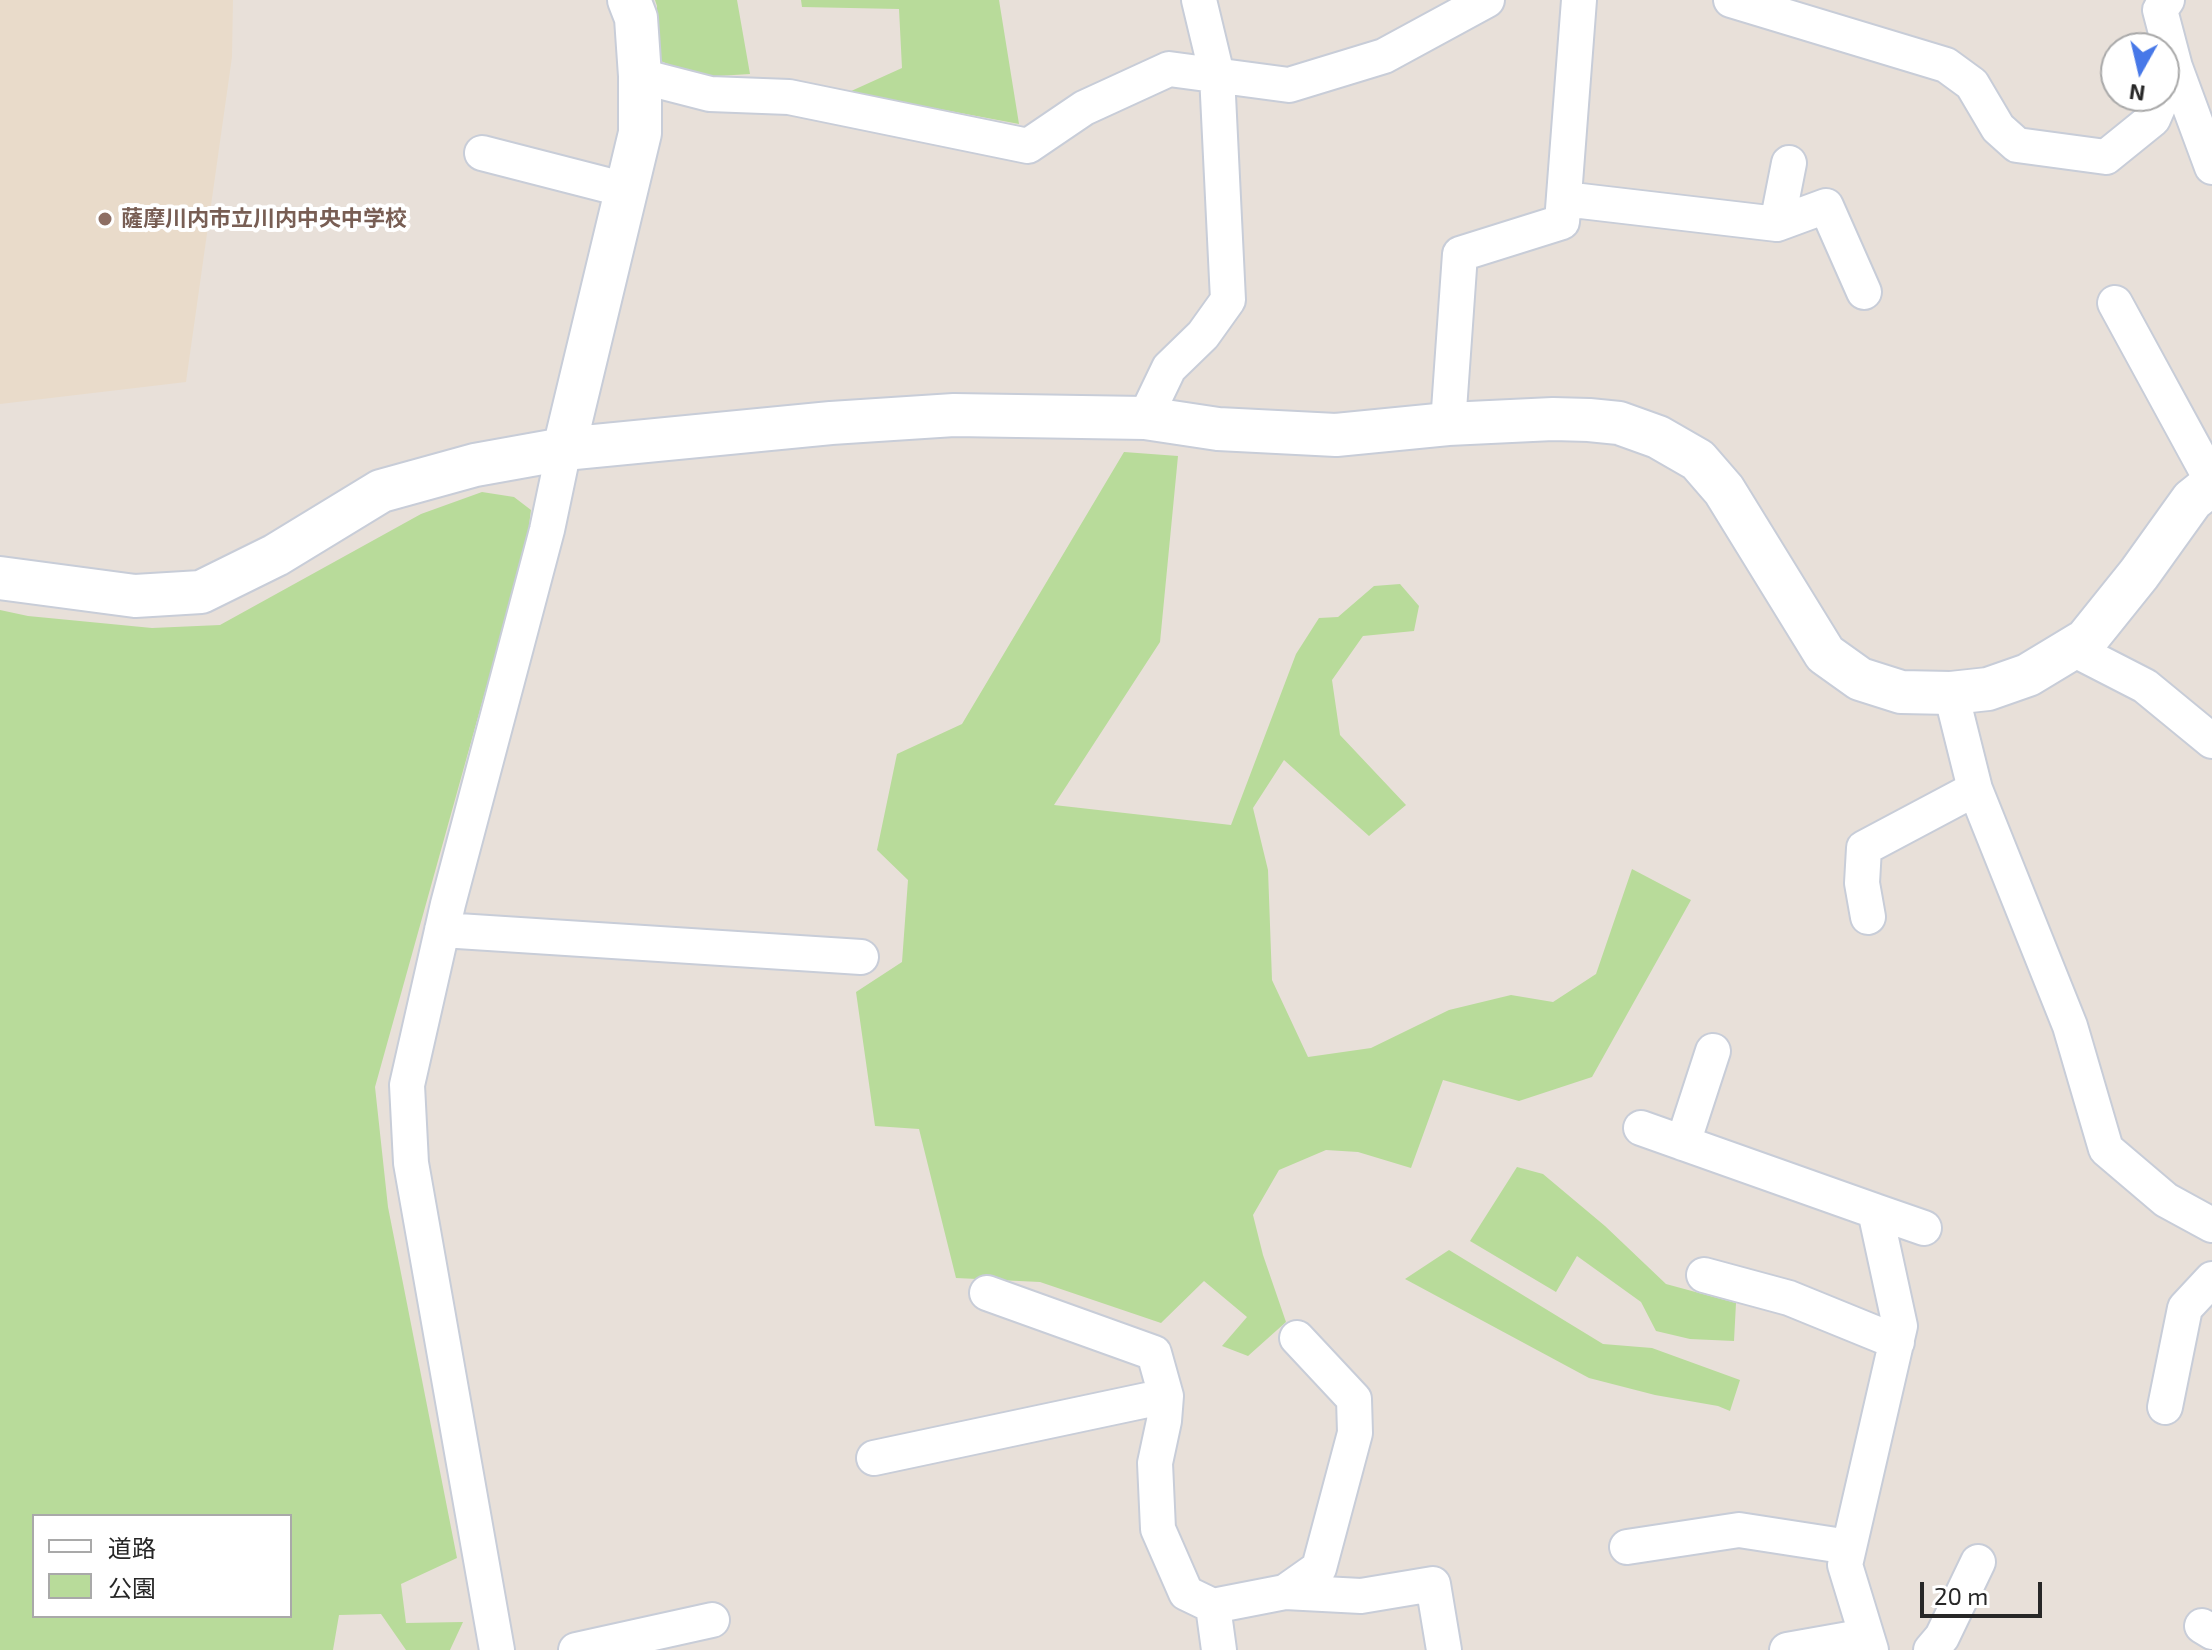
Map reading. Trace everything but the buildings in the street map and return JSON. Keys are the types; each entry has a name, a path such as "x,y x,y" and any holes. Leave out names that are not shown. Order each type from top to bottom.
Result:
{"street":[{"path":"497,1650 411,1163 407,1085 442,930 547,530 640,133 636,18 629,0"},
{"path":"1145,418 1169,368 1203,335 1228,300 1217,75 1199,0"},
{"path":"640,76 710,94 789,97 1028,146 1084,108 1169,69 1289,85 1384,56 1487,0"},
{"path":"1448,424 1460,254 1562,222 1579,0"},
{"path":"1731,0 1816,13 1946,65 1972,84 1998,128 2017,145 2106,157 2153,119 2156,112"},
{"path":"2162,32 2160,10 2167,0"},
{"path":"2180,109 2212,167"},
{"path":"482,153 626,190"},
{"path":"1777,224 1789,163"},
{"path":"1564,199 1777,224 1826,206 1864,292"},
{"path":"0,578 135,596 201,592 276,555 381,491 475,465 564,449 831,423 954,415 1145,418 1218,429 1336,435 1448,424 1589,420 1619,423 1658,437 1698,460 1724,490 1825,654 1860,679 1901,692 1951,693 1988,689 2028,675 2086,640 2139,574 2192,500 2212,482 2115,303"},
{"path":"2071,648 2145,686 2212,741"},
{"path":"1951,693 1975,789 2070,1026 2106,1149 2166,1200 2204,1210"},
{"path":"1868,917 1862,883 1864,848 1975,789"},
{"path":"442,930 861,957"},
{"path":"1683,1143 1713,1051"},
{"path":"1641,1128 1924,1228"},
{"path":"1787,1650 1868,1643 1845,1565 1900,1326 1875,1211"},
{"path":"1704,1275 1789,1298 1897,1342"},
{"path":"2165,1407 2185,1308 2212,1279"},
{"path":"987,1293 1154,1353 1166,1396 1155,1463 1158,1529 1186,1593 1213,1606 1285,1592 1361,1596 1433,1584 1444,1650"},
{"path":"1285,1592 1319,1568 1355,1433 1354,1399 1297,1338"},
{"path":"874,1458 1166,1396"},
{"path":"1627,1547 1739,1530 1849,1547"},
{"path":"1931,1650 1942,1637 1978,1562"},
{"path":"1213,1606 1219,1650"},
{"path":"576,1650 712,1620"}],"shaded area":[{"name":"薩摩川内市立川内中央中学校","path":"0,0 233,0 232,57 186,382 0,404"}],"green space":[{"path":"655,0 737,0 750,74 701,77 653,58"},
{"path":"801,0 999,0 1019,124 849,92 902,68 899,9 802,7"},
{"path":"1124,452 1178,456 1160,642 1054,805 1231,825 1296,654 1319,618 1338,617 1374,586 1400,584 1419,606 1414,631 1363,636 1332,680 1340,735 1406,805 1369,836 1284,760 1253,808 1268,870 1272,980 1308,1057 1371,1048 1449,1010 1511,995 1553,1002 1596,974 1632,869 1691,900 1592,1077 1519,1101 1443,1080 1411,1168 1358,1152 1326,1150 1279,1170 1253,1215 1286,1322 1248,1356 1222,1346 1247,1317 1204,1281 1161,1323 1040,1282 956,1278 919,1129 875,1126 856,992 902,962 908,880 877,850 897,754 962,724"},
{"path":"482,492 514,497 531,510 527,541 375,1087 388,1207 457,1558 401,1584 406,1623 463,1622 450,1650 406,1650 381,1614 339,1615 333,1650 0,1650 0,610 28,616 152,628 220,625 421,514"},
{"path":"1517,1167 1543,1174 1605,1226 1666,1284 1736,1303 1734,1341 1690,1339 1656,1331 1641,1302 1577,1256 1556,1292 1470,1241"},
{"path":"1449,1250 1603,1344 1652,1348 1740,1380 1730,1411 1589,1378 1405,1279"}],"place":[{"name":"薩摩川内市立川内中央中学校","path":"105,219"}]}
